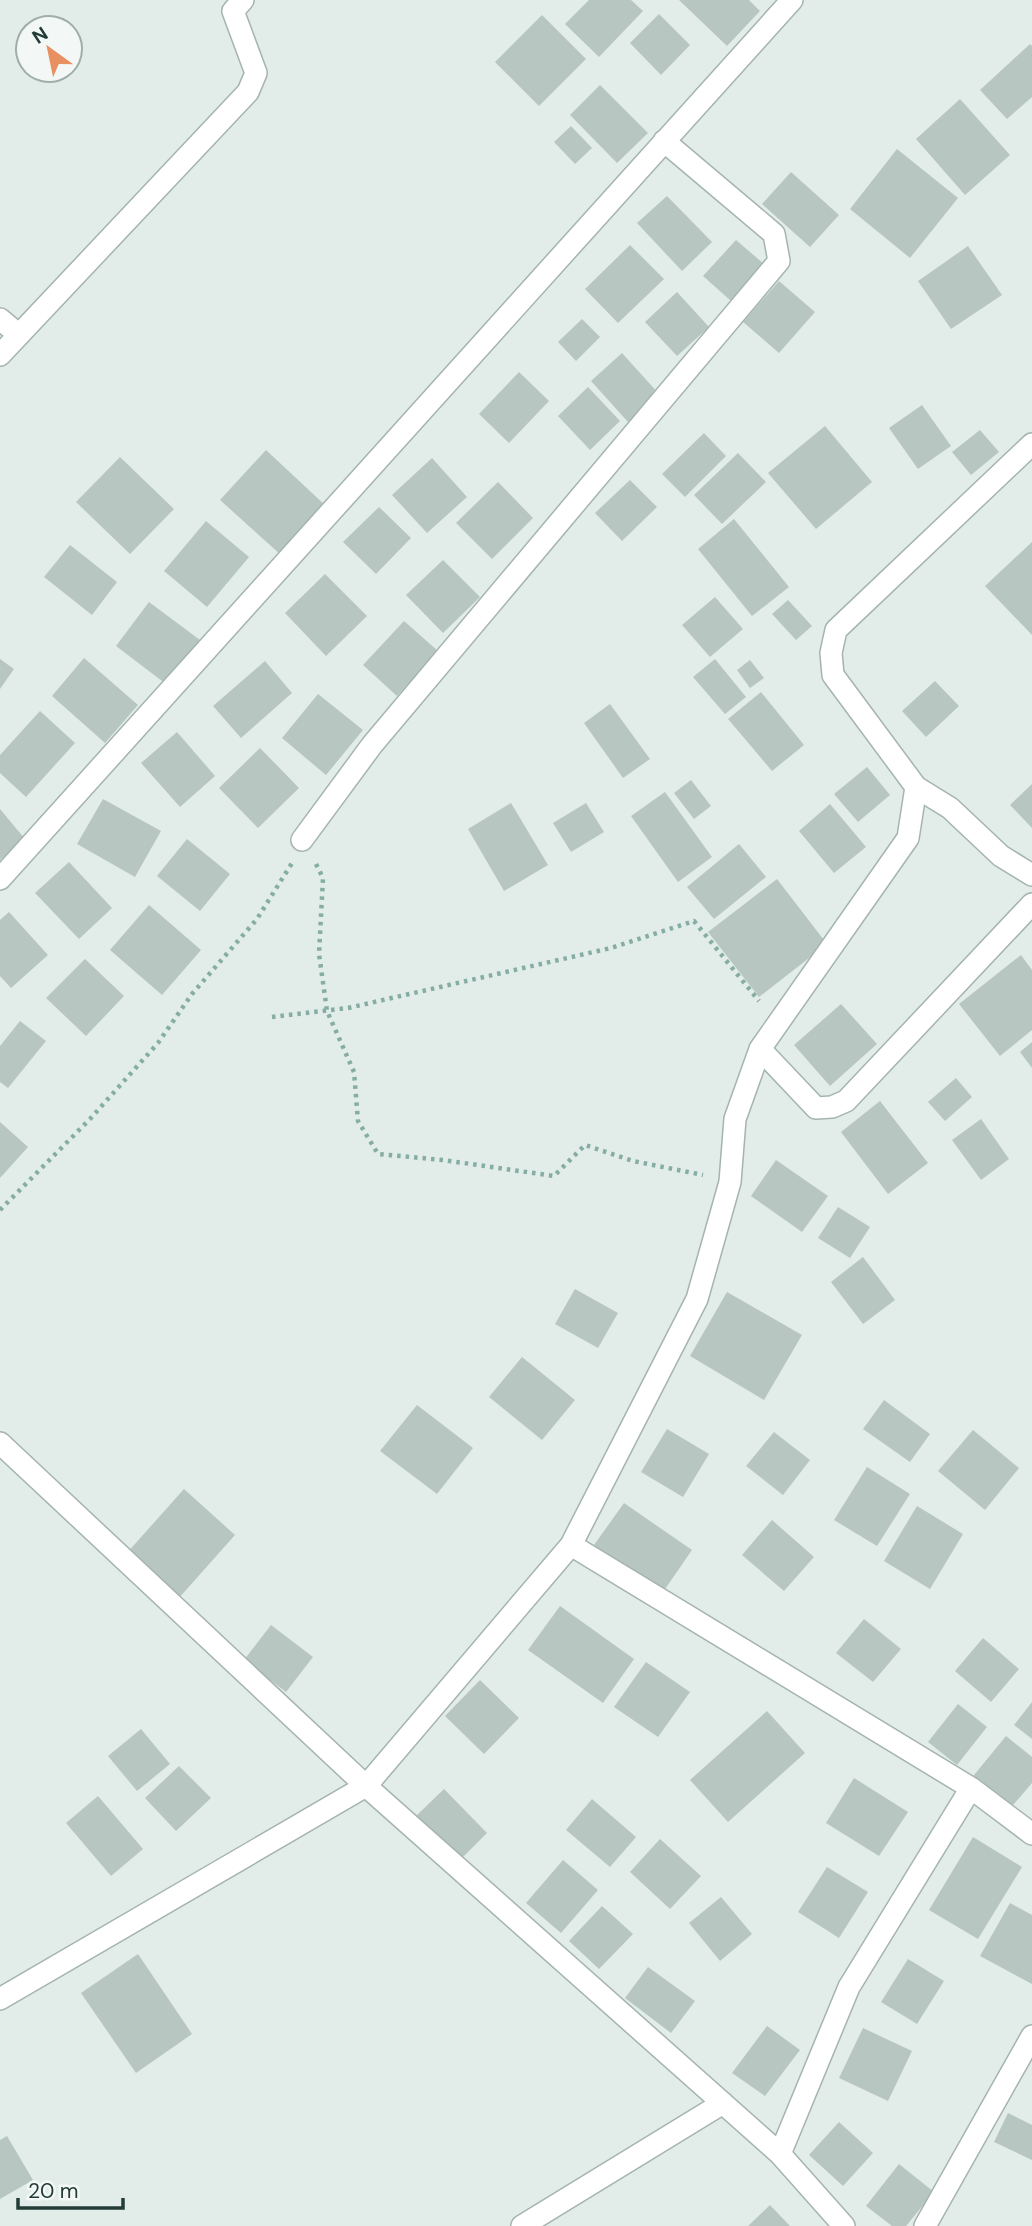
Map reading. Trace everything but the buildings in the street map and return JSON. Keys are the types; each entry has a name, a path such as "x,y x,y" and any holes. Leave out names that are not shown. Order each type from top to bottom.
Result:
{"street":[{"path":"0,879 792,0"},
{"path":"0,355 248,92 256,73 230,4"},
{"path":"302,840 372,745 779,261 774,234 664,141"},
{"path":"0,319 19,335"},
{"path":"1032,444 836,630 831,653 833,674 916,787 950,808 1001,856 1032,875"},
{"path":"0,2000 366,1786 571,1545 697,1299 730,1182 735,1119 760,1049 908,838 916,787"},
{"path":"760,1049 816,1108 832,1107 846,1101 1032,904"},
{"path":"0,1443 9,1467 780,2154 844,2226"},
{"path":"571,1545 971,1788 1032,1834"},
{"path":"780,2154 849,1987 971,1788"},
{"path":"925,2226 1032,2036"},
{"path":"522,2226 723,2103"}],"path":[{"path":"302,840 323,878 319,954 327,1011 354,1072 358,1121 378,1154 443,1160 554,1176 585,1146 633,1161 681,1169 730,1182"},
{"path":"0,1210 90,1119 158,1043 192,994 257,919 291,866 302,840"},
{"path":"272,1017 348,1008 611,948 694,921 777,1023"}]}
